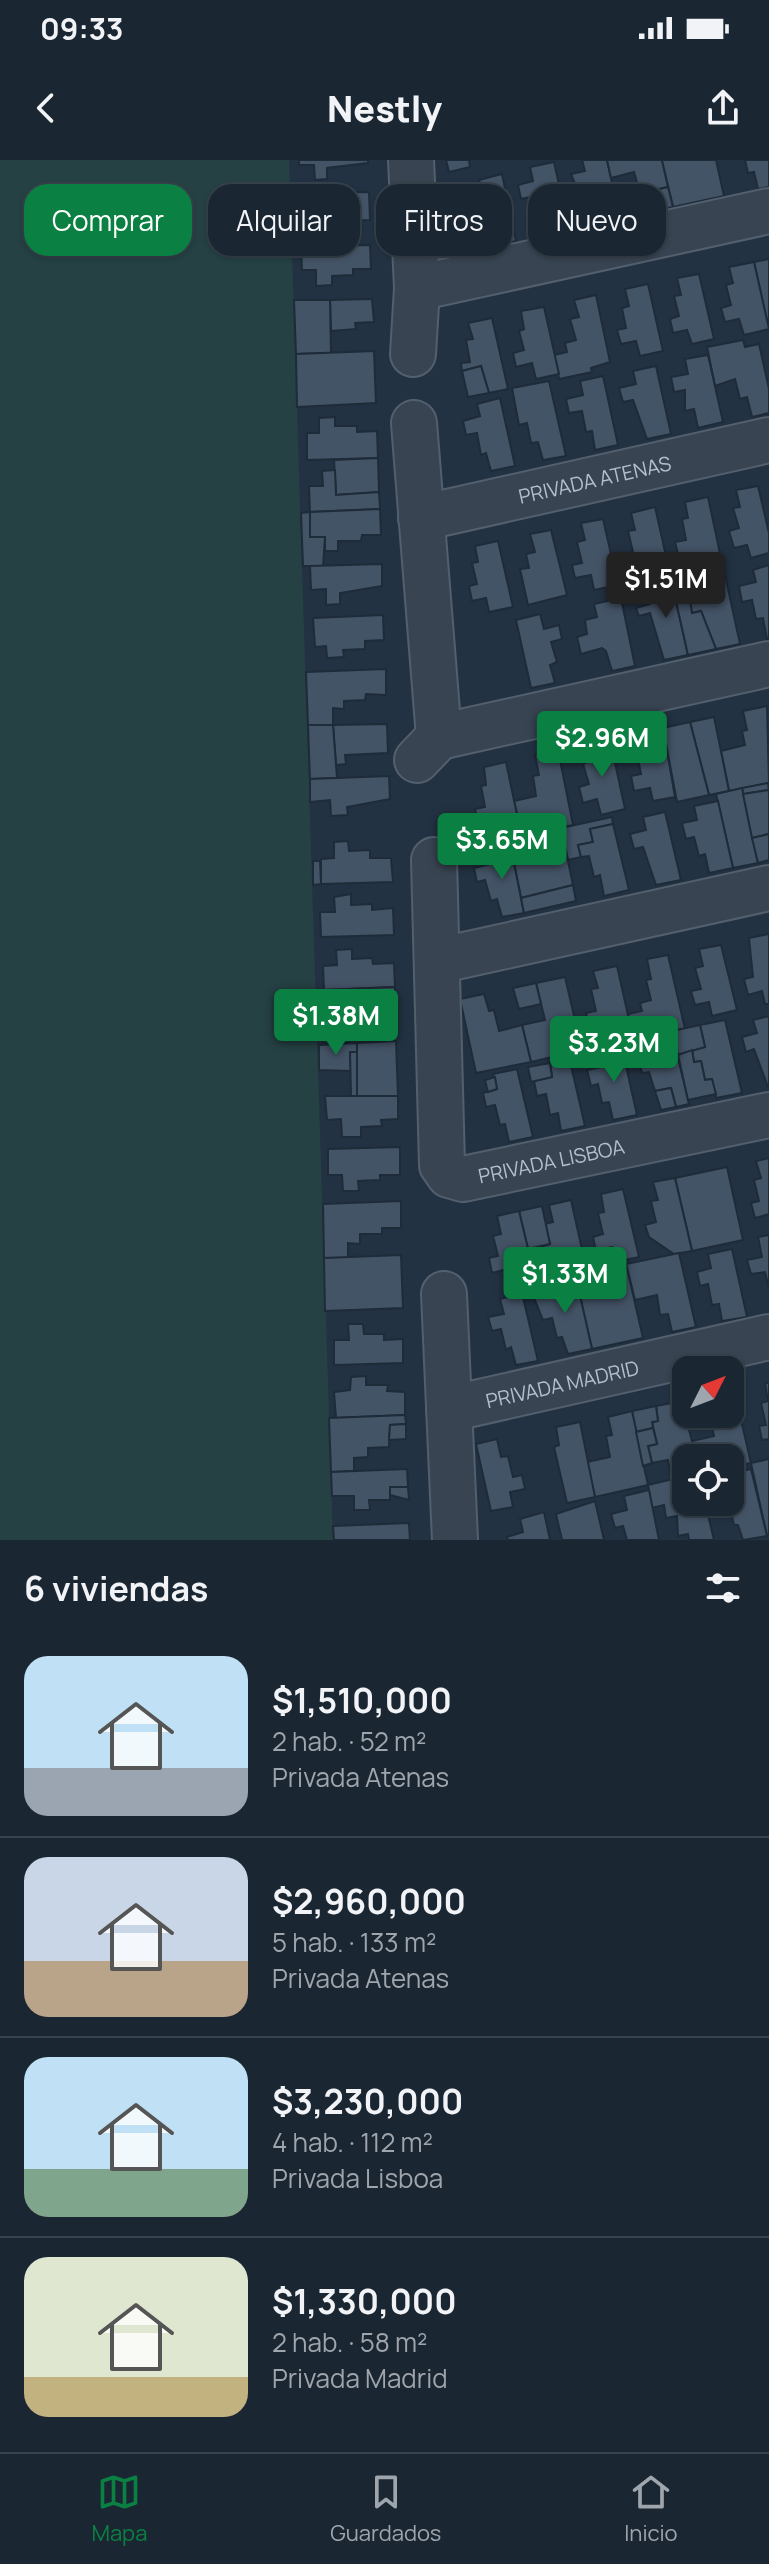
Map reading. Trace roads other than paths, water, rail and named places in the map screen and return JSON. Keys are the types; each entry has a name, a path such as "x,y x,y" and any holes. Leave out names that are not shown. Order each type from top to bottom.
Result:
{"street":[{"path":"411,160 417,288 413,354"},
{"path":"417,288 769,211"},
{"path":"414,423 421,518 428,749 769,664"},
{"name":"PRIVADA ATENAS","path":"421,518 769,440"},
{"name":"PRIVADA LISBOA","path":"434,860 442,1165 449,1175 463,1179 769,1115"},
{"path":"437,961 769,888"},
{"path":"444,1294 455,1540"},
{"name":"PRIVADA MADRID","path":"449,1409 769,1337"}]}
